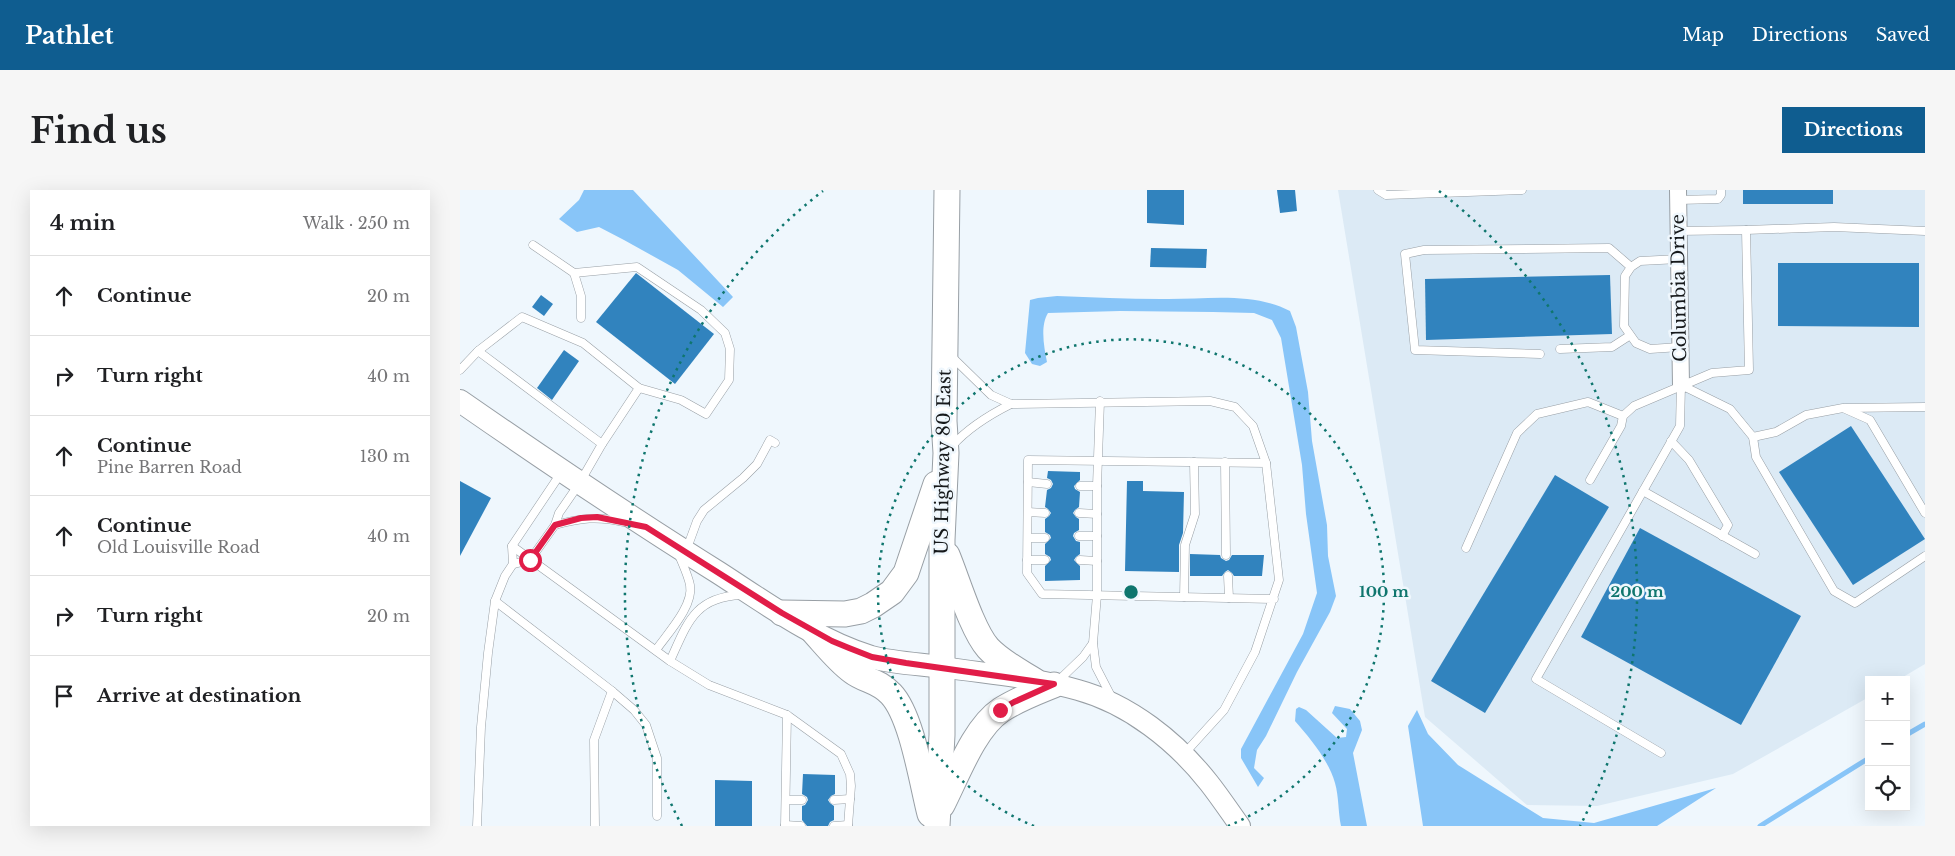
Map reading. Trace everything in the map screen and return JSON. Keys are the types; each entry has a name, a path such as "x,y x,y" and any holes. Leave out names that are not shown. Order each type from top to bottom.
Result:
{"main road":[{"name":"US Highway 80 East","path":"936,822 942,735 942,540 946,453 944,421 947,190"},
{"path":"460,401 570,478 782,613 812,630 832,641 872,657 942,667"},
{"path":"782,613 845,614 861,611 892,592 906,573 946,453"},
{"path":"936,822 974,741 990,719 1045,683 1000,658 986,646 973,620 942,540"},
{"path":"812,630 853,672 882,686 892,695 902,709 936,822"}],"street":[{"name":"Columbia Drive","path":"1678,195 1681,385"},
{"path":"942,667 1077,689 1116,704 1147,724 1183,755 1209,783 1240,826"}],"lane":[{"path":"1378,190 1386,195 1522,190"},
{"path":"1678,195 1718,199 1721,190"},
{"path":"1678,230 1834,227 1925,231"},
{"path":"1590,480 1621,426 1624,416 1634,406 1712,373 1749,370 1746,230"},
{"path":"533,245 574,273 581,296 581,318"},
{"path":"1540,354 1415,350 1405,254 1424,250 1609,248 1631,267"},
{"path":"1679,259 1640,261 1631,267 1625,276 1624,326 1629,336 1636,343 1650,349 1680,347"},
{"path":"460,370 478,351 522,317 583,343 639,388 681,400 706,414 729,380 730,349 725,333 701,310 637,266 574,273"},
{"path":"1560,348 1612,347 1629,336"},
{"path":"478,351 602,444"},
{"path":"945,351 991,394 1011,404"},
{"path":"1681,385 1730,409 1753,437 1756,457 1834,591 1855,604 1925,556"},
{"path":"1661,754 1536,679 1680,426 1681,385"},
{"path":"477,826 482,718 488,653 495,601 505,576 513,564 512,546 602,444 639,388"},
{"path":"1100,401 1097,461 1097,595 1093,643 1096,667 1116,704"},
{"path":"946,453 963,434 990,415 1011,404 1100,401 1210,402 1235,407 1253,426 1266,463 1279,580 1255,652 1224,710 1183,755"},
{"path":"1466,548 1517,434 1537,414 1588,402 1624,416"},
{"path":"1753,437 1776,432 1806,415 1843,408 1925,407"},
{"path":"1843,408 1870,420 1925,513"},
{"path":"656,650 687,607 690,598 690,586 681,549 704,510 757,464 770,440 775,443"},
{"path":"1671,441 1689,460 1728,525 1722,536"},
{"path":"1266,463 1028,460 1027,573 1042,594 1274,599"},
{"path":"1184,597 1185,545 1195,514 1194,462"},
{"path":"1225,462 1226,555"},
{"path":"513,564 530,560 555,525 570,478"},
{"path":"1028,482 1047,484"},
{"path":"1080,486 1097,486"},
{"path":"1643,491 1755,554"},
{"path":"1028,512 1045,512"},
{"path":"1079,513 1097,514"},
{"path":"555,525 581,518 597,517 646,527"},
{"path":"1080,536 1098,536"},
{"path":"1028,538 1045,538"},
{"path":"512,546 670,661 709,685 787,715 841,754 850,774 848,826 834,826"},
{"path":"1027,560 1045,560"},
{"path":"1080,560 1097,561"},
{"path":"1228,576 1229,598"},
{"path":"670,661 690,620 697,610 717,599 732,595 752,594"},
{"path":"495,601 612,691 634,710 646,725 654,744 657,758 657,816"},
{"path":"1045,683 1083,657 1093,643"},
{"path":"595,826 594,740 612,691"},
{"path":"787,715 785,826 802,826"},
{"path":"834,800 850,799"},
{"path":"786,800 802,800"}],"shaded area":[{"path":"1338,190 1925,190 1925,664 1905,676 1865,676 1865,699 1733,774 1597,806 1527,805 1425,717"}],"water":[{"path":"584,190 633,190 733,297 723,307 678,270 624,240 599,227 577,232 559,219 579,200"},
{"path":"1057,296 1148,299 1243,299 1275,305 1290,311 1296,327 1308,392 1312,441 1327,525 1328,556 1336,596 1330,612 1257,750 1254,768 1264,778 1258,787 1241,758 1241,749 1303,634 1317,593 1306,514 1302,465 1281,338 1272,320 1254,313 1120,311 1048,313 1043,330 1047,362 1040,366 1032,364 1025,353 1030,300"},
{"path":"1335,706 1350,709 1360,721 1362,730 1353,753 1367,826 1341,826 1336,788 1332,775 1318,750 1295,721 1296,709 1299,707 1306,710 1337,738 1346,737 1347,729 1332,713"},
{"path":"1417,710 1428,734 1458,765 1543,818 1594,823 1716,788 1657,826 1423,826 1408,726"}],"building":[{"path":"1147,190 1184,190 1184,225 1147,223"},
{"path":"1277,190 1295,190 1297,211 1280,213"},
{"path":"1743,190 1833,190 1833,204 1743,204"},
{"path":"1151,248 1207,249 1206,268 1150,267"},
{"path":"1778,263 1919,263 1919,327 1778,326"},
{"path":"636,273 714,334 675,384 596,322"},
{"path":"1610,275 1612,334 1426,340 1425,279"},
{"path":"541,295 553,304 544,316 532,307"},
{"path":"564,350 579,361 552,400 537,388"},
{"path":"1851,426 1925,539 1853,585 1779,472"},
{"path":"1048,471 1080,472 1080,480 1074,486 1080,492 1079,507 1073,513 1079,519 1079,530 1073,536 1076,541 1080,542 1080,554 1074,560 1080,566 1080,580 1045,581 1045,566 1051,560 1045,554 1045,544 1051,538 1045,532 1045,519 1051,513 1045,507 1047,490 1053,484 1047,478"},
{"path":"1555,475 1609,507 1485,713 1431,681"},
{"path":"460,481 491,498 460,556"},
{"path":"1127,481 1143,481 1143,491 1184,492 1183,533 1179,545 1179,572 1125,571"},
{"path":"1640,528 1801,616 1741,725 1581,637"},
{"path":"1190,554 1220,555 1226,561 1232,555 1264,555 1262,576 1234,576 1228,570 1222,576 1190,576"},
{"path":"803,774 835,775 835,794 828,800 834,806 834,820 828,826 807,826 802,820 802,806 808,800 802,794"},
{"path":"715,780 752,781 752,826 715,826"}],"waterway":[{"path":"1910,733 1925,724"},
{"path":"1760,826 1865,760"}],"route":[{"path":"530,560 555,525 581,518 597,517 646,527 782,613 832,641 872,657 1054,684 1000,710"}]}
